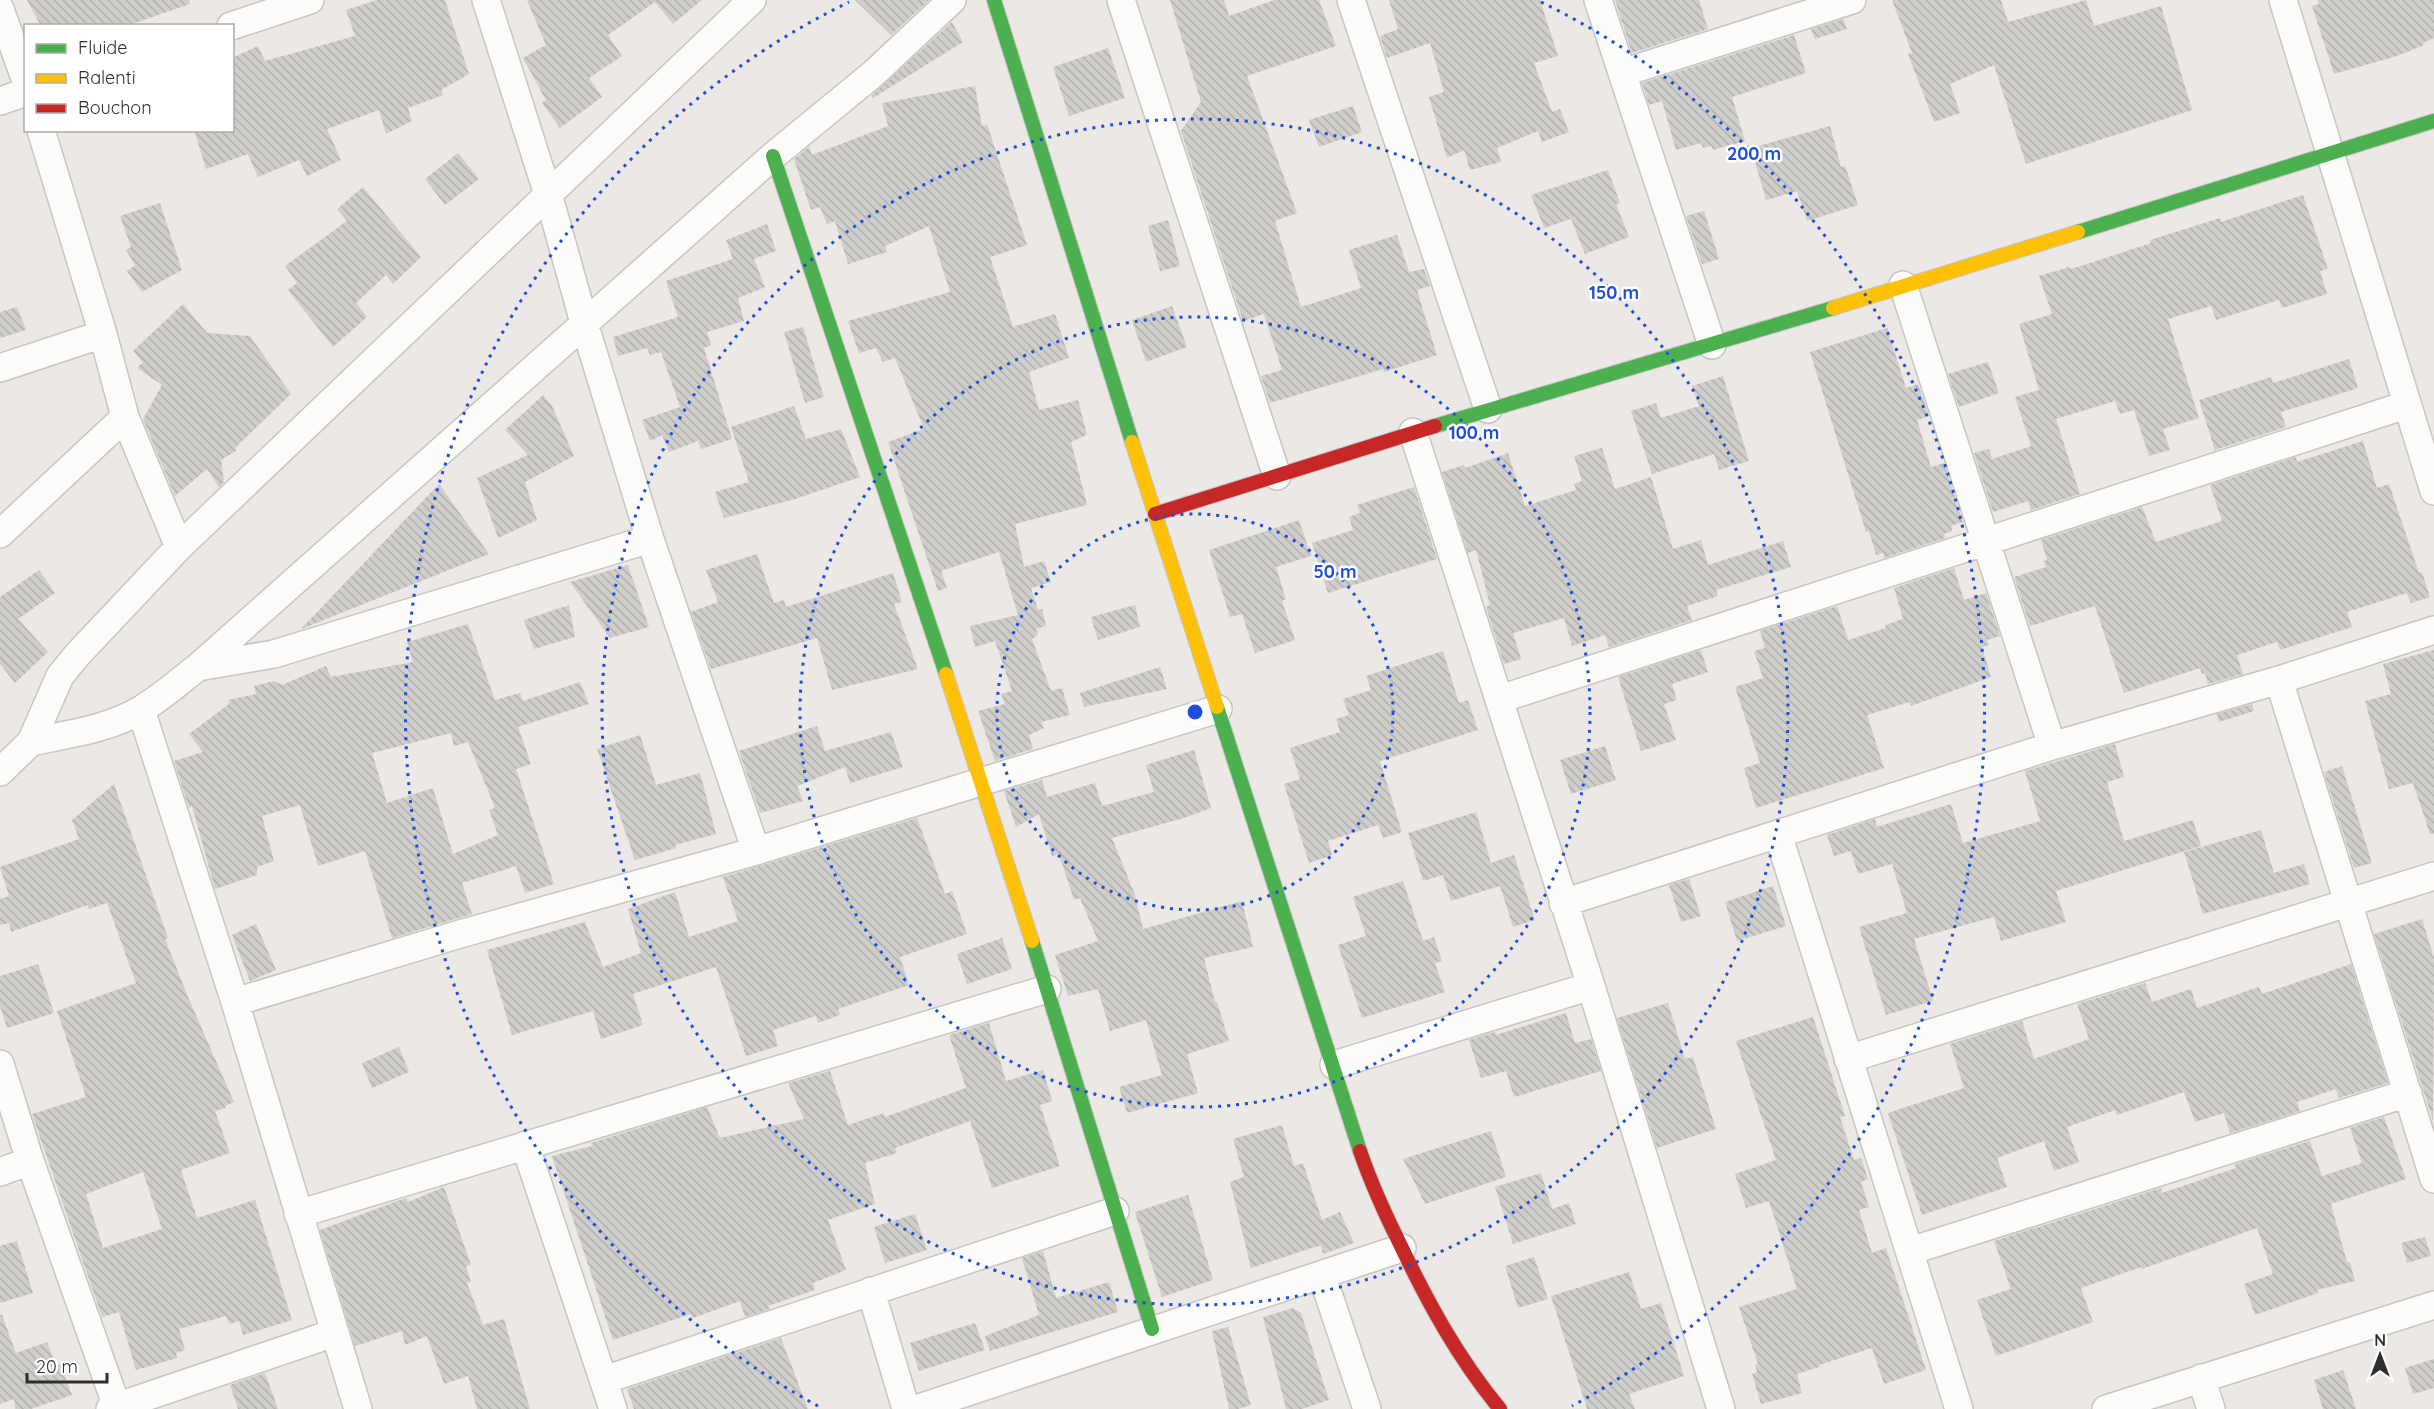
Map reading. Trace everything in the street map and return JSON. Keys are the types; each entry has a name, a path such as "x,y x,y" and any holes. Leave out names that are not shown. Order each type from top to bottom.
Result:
{"street":[{"path":"234,25 310,0"},
{"path":"486,0 547,194 650,539 756,851"},
{"path":"0,772 31,742 60,676 179,547 752,0"},
{"path":"31,742 91,729 141,710 198,667 585,326 773,156 873,74 952,0"},
{"path":"994,0 1155,514 1369,1178 1446,1335 1500,1409"},
{"path":"1121,0 1277,476"},
{"path":"1351,0 1488,409"},
{"path":"1598,0 1712,345"},
{"path":"1622,73 1852,0"},
{"path":"2283,0 2434,491"},
{"path":"0,9 24,75"},
{"path":"0,101 24,94"},
{"path":"1155,514 1413,432 1712,345 2434,121"},
{"path":"42,132 103,334 125,417 179,547"},
{"path":"773,156 982,782 1152,1329"},
{"path":"1903,285 2052,746"},
{"path":"0,368 103,334"},
{"path":"1500,699 2406,405"},
{"path":"0,534 125,417"},
{"path":"1413,432 1591,986 1721,1409"},
{"path":"198,667 274,654 650,539"},
{"path":"1563,903 2052,746 2279,680 2434,630"},
{"path":"2279,680 2434,1179"},
{"path":"235,1002 460,934 756,851 1218,709"},
{"path":"141,710 235,1002 358,1409"},
{"path":"1778,834 1959,1409"},
{"path":"1848,1059 2434,876"},
{"path":"1334,1065 1591,986"},
{"path":"298,1214 1047,989"},
{"path":"0,1064 113,1408 334,1333"},
{"path":"1910,1251 2408,1093"},
{"path":"525,1145 613,1409"},
{"path":"0,1172 30,1161"},
{"path":"604,1380 1115,1211"},
{"path":"916,1409 1402,1248"},
{"path":"1322,1275 1367,1409"},
{"path":"871,1291 906,1409"},
{"path":"2106,1409 2434,1305"},
{"path":"2201,1378 2211,1409"}],"building":[{"path":"27,0 189,0 190,4 132,24 40,24"},
{"path":"377,0 445,0 469,74 441,90 443,95 408,108 412,121 386,134 379,110 327,129 341,160 307,176 299,160 258,177 248,154 206,169 195,132 234,132 234,57 258,46 265,61 355,36 346,10"},
{"path":"527,0 702,0 673,24 655,2 608,35 622,56 589,78 602,97 560,128 542,103 546,100 523,58 546,45"},
{"path":"855,0 929,0 891,35"},
{"path":"1170,0 1224,0 1229,16 1274,0 1319,0 1336,46 1247,76 1297,213 1275,221 1301,307 1361,288 1349,250 1397,235 1409,272 1424,269 1430,286 1417,290 1437,355 1270,403 1261,376 1282,370 1264,314 1243,321 1181,131 1201,102"},
{"path":"1389,0 1540,0 1558,56 1534,63 1552,112 1560,109 1569,132 1542,142 1538,131 1497,148 1501,162 1470,170 1464,150 1447,158 1429,97 1444,92 1430,43 1387,58 1380,36 1398,29"},
{"path":"1615,0 1699,0 1708,29 1632,53"},
{"path":"1892,0 2001,0 2008,22 2086,0 2094,26 2161,6 2192,110 2026,164 1994,65 1950,84 1960,113 1934,122 1908,54 1912,53"},
{"path":"2318,0 2434,0 2434,38 2423,43 2424,45 2397,56 2334,74 2312,6 2319,4"},
{"path":"1843,19 1847,29 1815,39 1811,29"},
{"path":"952,22 963,42 873,98 871,96"},
{"path":"1794,35 1806,73 1732,97 1745,141 1713,150 1711,146 1703,148 1701,143 1676,150 1662,101 1649,105 1642,83"},
{"path":"1108,48 1125,98 1069,116 1053,67"},
{"path":"975,86 982,126 987,124 1027,245 990,257 1013,327 1055,314 1069,358 1029,372 1039,410 1078,400 1087,435 1071,442 1087,505 1015,524 1024,567 1044,561 1051,582 1031,588 1038,610 1042,609 1046,626 1036,629 1038,635 1032,639 1051,691 1062,688 1070,715 1041,722 1044,728 1029,735 1033,749 995,761 978,711 1005,704 1001,694 1012,691 995,641 975,647 970,626 1018,615 999,552 941,571 947,588 938,591 888,442 924,429 895,358 883,362 876,348 859,353 848,321 950,292 929,226 885,246 887,252 848,264 835,221 827,224 820,207 811,210 794,159 809,147 812,155 888,126 882,103"},
{"path":"1353,106 1362,132 1319,147 1309,120"},
{"path":"1830,126 1841,167 1845,166 1858,205 1807,221 1797,191 1766,200 1751,148"},
{"path":"458,153 479,179 445,205 425,179"},
{"path":"1608,170 1620,203 1616,204 1629,237 1585,254 1571,219 1544,228 1531,195"},
{"path":"363,187 421,257 393,284 386,275 356,303 367,317 333,347 288,290 297,283 285,266 347,221 337,209"},
{"path":"2303,195 2328,269 2320,271 2327,294 2282,308 2279,300 2216,320 2211,306 2168,319 2199,418 2163,429 2170,450 2149,456 2134,410 2120,414 2115,401 2056,419 2080,494 2031,510 2028,501 1993,512 1974,453 1989,449 1992,459 2031,446 2015,397 2039,390 2019,324 2052,314 2039,276 2084,265 2151,243 2150,240 2220,218 2221,222"},
{"path":"160,203 182,270 142,292 127,271 135,265 126,250 131,247 120,216"},
{"path":"1704,211 1719,259 1702,264 1686,216"},
{"path":"1168,220 1180,266 1160,271 1148,226"},
{"path":"767,224 776,251 754,259 765,287 738,298 744,321 707,332 711,345 704,348 732,439 701,449 698,441 669,452 662,435 650,441 642,420 680,407 661,352 650,355 647,348 618,356 613,337 678,317 666,281 733,259 726,240"},
{"path":"183,304 207,333 250,336 291,394 235,448 237,450 221,460 224,482 219,487 207,469 175,496 143,419 162,385 137,368 143,362 133,351"},
{"path":"1172,306 1187,347 1146,362 1132,320"},
{"path":"17,307 26,330 0,338 0,312"},
{"path":"803,327 824,397 805,403 784,332"},
{"path":"1887,328 1906,388 1918,384 1929,416 1917,420 1931,467 1944,463 1963,522 1951,526 1952,531 1944,534 1945,538 1884,558 1883,553 1876,555 1869,531 1866,532 1810,352"},
{"path":"2349,359 2358,388 2281,412 2286,427 2215,450 2199,400 2271,377 2273,383"},
{"path":"1988,362 1999,393 1959,407 1948,374"},
{"path":"1723,376 1749,461 1719,470 1714,454 1652,474 1631,411 1656,403 1661,418 1699,406 1692,386"},
{"path":"543,395 552,406 574,456 525,482 537,520 498,538 477,478 528,455 505,430"},
{"path":"794,406 806,439 841,429 860,477 795,499 724,518 715,492 749,482 731,427"},
{"path":"2363,441 2377,488 2389,484 2419,573 2422,572 2430,597 2411,603 2407,593 2347,612 2352,627 2280,650 2277,642 2237,655 2243,674 2208,684 2205,673 2202,674 2200,668 2124,693 2095,606 2030,626 2014,577 2046,567 2044,561 2047,560 2041,540 2142,507 2156,542 2222,521 2210,485 2296,457 2297,462"},
{"path":"1602,448 1615,489 1651,477 1673,549 1701,540 1708,565 1783,541 1791,567 1716,590 1718,596 1687,606 1692,620 1609,647 1605,635 1572,646 1564,618 1513,633 1521,659 1504,664 1486,607 1490,605 1476,550 1468,553 1442,472 1464,465 1465,468 1508,453 1525,506 1576,490 1574,484 1582,481 1574,456"},
{"path":"439,484 489,554 301,629"},
{"path":"1414,487 1437,559 1328,593 1312,543 1353,530 1349,517 1360,513 1357,505"},
{"path":"1299,520 1311,556 1276,567 1286,599 1282,601 1295,640 1255,653 1242,614 1230,617 1209,550"},
{"path":"757,554 774,603 784,600 786,607 893,573 902,602 894,604 918,669 832,690 817,638 711,669 691,612 718,602 706,570"},
{"path":"628,565 649,627 610,638 570,582"},
{"path":"1954,568 1964,600 1986,593 2000,636 1987,640 1989,645 1982,647 1991,677 1911,706 1910,702 1867,715 1884,768 1756,808 1744,768 1760,763 1735,687 1763,678 1754,651 1765,648 1760,631 1837,606 1848,640 1886,628 1885,625 1903,619 1894,588"},
{"path":"39,570 55,593 18,619 48,652 15,683 0,664 0,597"},
{"path":"569,605 575,637 534,649 524,620"},
{"path":"1135,605 1140,627 1098,640 1091,617"},
{"path":"468,624 495,700 520,693 523,701 580,682 589,704 518,727 531,764 516,769 554,884 525,893 516,866 462,883 472,914 392,938 365,851 318,866 300,805 262,816 274,861 257,867 257,875 215,889 192,806 189,808 174,761 203,752 189,734 229,704 228,700 256,694 254,686 274,681 282,685 326,666 331,677 413,662 407,642","holes":["451,733 454,746 468,742 495,808 489,810 498,835 453,854 433,788 387,803 372,753"]},
{"path":"1701,650 1708,672 1672,684 1677,700 1664,704 1676,740 1641,751 1618,677"},
{"path":"2434,650 2434,834 2430,834 2413,783 2389,789 2365,701 2391,694 2383,664"},
{"path":"1443,651 1459,703 1468,700 1478,730 1380,761 1402,832 1383,838 1378,825 1328,841 1332,855 1309,863 1284,784 1300,779 1290,748 1340,732 1336,719 1349,715 1343,699 1371,690 1366,676"},
{"path":"1160,667 1167,689 1084,707 1080,693"},
{"path":"2252,704 2254,711 2219,722 2217,714"},
{"path":"817,726 825,751 891,732 903,767 850,783 845,767 797,786 803,801 760,813 739,751"},
{"path":"640,735 656,785 700,773 716,834 675,845 676,848 635,860 597,749"},
{"path":"2115,744 2124,777 2107,782 2124,841 2193,820 2201,846 2056,891 2066,922 2001,941 1994,917 1914,939 1933,1001 1886,1015 1859,927 1907,913 1892,864 1858,874 1851,851 1834,856 1827,835 1875,819 1877,827 1951,804 1963,843 2040,821 2025,771"},
{"path":"1605,746 1616,780 1571,794 1560,760"},
{"path":"1194,750 1211,808 1112,838 1135,895 1143,929 1242,901 1253,947 1204,958 1215,1002 1217,1002 1229,1041 1187,1054 1198,1093 1127,1113 1119,1087 1162,1075 1146,1020 1110,1031 1098,989 1068,996 1055,955 1098,941 1080,898 1074,900 1059,854 1052,856 1039,814 1016,827 1004,791 1042,780 1047,797 1095,783 1102,806 1154,792 1146,765"},
{"path":"2342,766 2372,863 2354,868 2324,772"},
{"path":"114,784 168,938 165,939 234,1102 225,1106 226,1108 215,1111 230,1153 181,1170 197,1218 255,1200 292,1320 243,1335 239,1321 229,1324 226,1316 179,1329 185,1350 176,1353 177,1358 136,1370 119,1312 102,1317 32,1114 86,1097 57,1011 136,983 107,903 89,909 88,905 11,932 9,923 0,925 0,899 9,896 0,867 79,839 72,820","holes":["143,1172 162,1229 103,1248 86,1194"]},
{"path":"1476,812 1491,863 1514,855 1535,920 1513,927 1500,886 1451,901 1443,875 1423,881 1408,833"},
{"path":"917,818 945,894 952,891 967,934 900,957 909,985 838,1009 840,1015 818,1023 816,1016 773,1030 778,1046 746,1056 716,967 633,994 643,1025 601,1039 593,1011 512,1035 487,950 585,922 603,967 641,953 628,909 675,892 689,937 738,921 723,877"},
{"path":"2261,830 2274,873 2304,864 2310,884 2203,914 2184,852"},
{"path":"1689,879 1701,916 1681,922 1669,885"},
{"path":"1403,881 1423,941 1434,937 1442,961 1435,963 1445,992 1362,1018 1338,945 1366,936 1353,897"},
{"path":"1773,886 1786,926 1737,941 1725,902"},
{"path":"2422,919 2434,958 2433,1121 2374,934"},
{"path":"256,924 276,970 250,981 232,935"},
{"path":"1002,938 1012,969 967,984 957,954"},
{"path":"38,964 54,1013 7,1028 0,1006 0,976"},
{"path":"2351,964 2388,1083 2339,1098 2336,1089 2297,1102 2300,1111 2230,1133 2224,1113 2195,1122 2184,1092 2117,1115 2115,1110 2067,1127 2079,1162 2054,1171 2044,1141 1997,1158 2007,1187 1922,1215 1888,1113 1964,1088 1950,1044 2022,1021 2034,1059 2089,1039 2077,1004 2145,983 2152,1002 2191,989 2197,1008 2259,987 2262,994"},
{"path":"1668,1003 1685,1059 1693,1057 1716,1129 1657,1148 1617,1018"},
{"path":"1566,1013 1575,1043 1591,1039 1601,1071 1514,1097 1506,1071 1481,1078 1469,1040 1495,1032 1496,1035"},
{"path":"1813,1017 1845,1116 1840,1117 1854,1160 1861,1158 1868,1179 1861,1182 1869,1207 1859,1210 1872,1253 1886,1248 1926,1370 1884,1384 1872,1348 1797,1374 1802,1393 1761,1404 1752,1374 1757,1372 1755,1365 1758,1364 1739,1307 1797,1289 1769,1201 1746,1208 1735,1174 1776,1160 1736,1041"},
{"path":"989,1023 1006,1081 1043,1070 1052,1101 1040,1105 1060,1166 992,1188 970,1121 895,1148 897,1153 865,1163 875,1204 828,1220 846,1270 813,1283 815,1290 768,1306 770,1309 745,1317 740,1301 693,1318 691,1314 613,1340 552,1156 592,1146 591,1143 707,1107 720,1138 804,1119 788,1083 830,1071 848,1125 884,1113 885,1117 966,1088 949,1035"},
{"path":"399,1047 409,1072 372,1088 362,1063"},
{"path":"2384,1117 2406,1179 2331,1204 2347,1262 2350,1262 2355,1281 2317,1290 2318,1293 2255,1315 2244,1284 2273,1274 2257,1228 2081,1288 2093,1322 1996,1356 1977,1300 2011,1289 1994,1241 2161,1188 2162,1193 2236,1168 2235,1164 2310,1141 2322,1176 2362,1163 2350,1128"},
{"path":"1282,1125 1294,1166 1303,1163 1322,1220 1340,1212 1354,1243 1323,1254 1321,1245 1251,1268 1230,1182 1244,1177 1233,1139"},
{"path":"1491,1131 1506,1177 1425,1204 1403,1159"},
{"path":"1541,1173 1552,1209 1569,1203 1576,1224 1513,1244 1495,1187"},
{"path":"444,1187 471,1265 466,1266 471,1282 467,1283 483,1325 504,1319 530,1409 477,1409 468,1376 444,1384 427,1336 405,1345 402,1331 355,1346 320,1230 406,1198 408,1202"},
{"path":"1188,1195 1213,1280 1162,1297 1135,1212"},
{"path":"915,1214 927,1250 885,1263 874,1227"},
{"path":"2425,1237 2431,1256 2407,1263 2401,1243"},
{"path":"17,1241 33,1293 0,1303 0,1246"},
{"path":"1043,1251 1056,1298 1109,1282 1118,1312 990,1351 985,1336 1039,1315 1022,1258"},
{"path":"1534,1257 1548,1299 1518,1308 1505,1266"},
{"path":"1629,1272 1641,1309 1661,1303 1684,1376 1629,1394 1635,1409 1587,1409 1551,1296"},
{"path":"1293,1308 1301,1313 1329,1400 1302,1409 1286,1409 1263,1317"},
{"path":"0,1315 2,1315 16,1353 47,1342 56,1366 60,1364 72,1395 31,1409 15,1409 14,1399 0,1404"},
{"path":"975,1323 985,1350 919,1371 910,1343"},
{"path":"1228,1327 1251,1405 1238,1409 1229,1409 1212,1331"},
{"path":"781,1338 808,1409 634,1409 627,1389"},
{"path":"2434,1359 2434,1388 2413,1394 2405,1368"},
{"path":"2343,1370 2356,1409 2323,1409 2314,1380"},
{"path":"265,1373 278,1409 238,1409 230,1385"}],"traffic: fast":[{"path":"994,0 1132,442"},
{"path":"2078,232 2434,121"},
{"path":"773,156 946,674"},
{"path":"1435,426 1833,308"},
{"path":"1217,707 1360,1151"},
{"path":"1032,941 1152,1329"}],"traffic: slow":[{"path":"1833,308 2078,232"},
{"path":"1132,442 1217,707"},
{"path":"946,674 1032,941"}],"traffic: jam":[{"path":"1155,514 1435,426"},
{"path":"1360,1151 1384,1210 1433,1309 1457,1350 1500,1409"}]}
